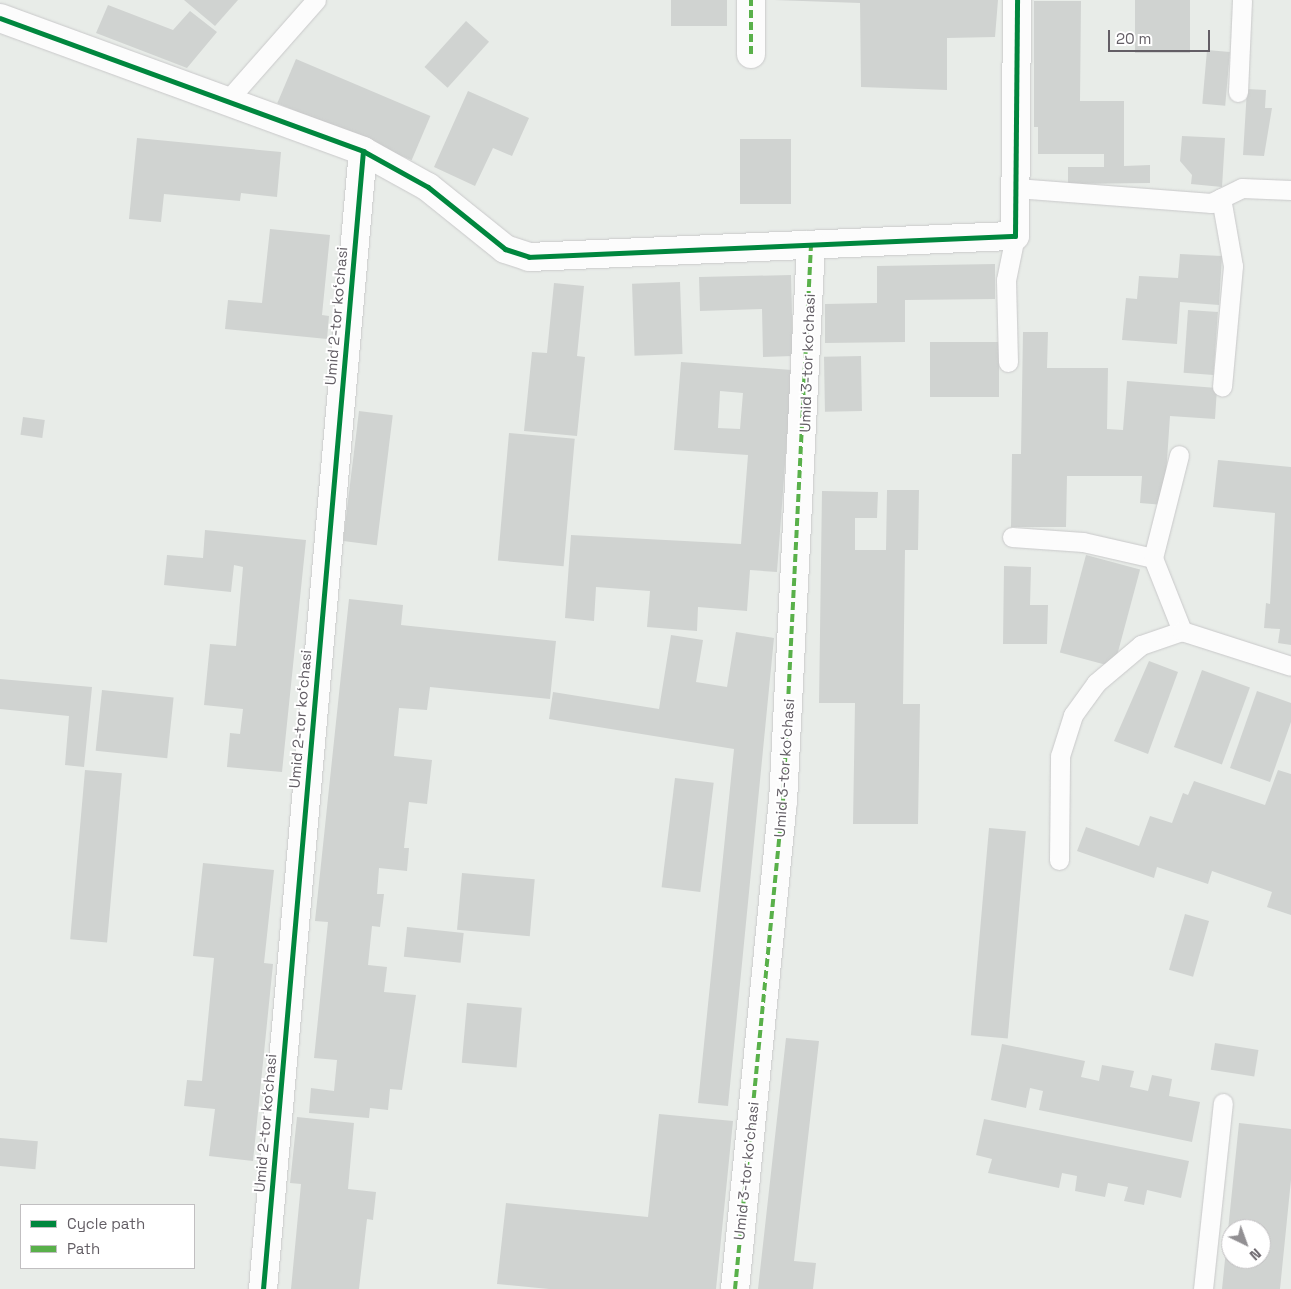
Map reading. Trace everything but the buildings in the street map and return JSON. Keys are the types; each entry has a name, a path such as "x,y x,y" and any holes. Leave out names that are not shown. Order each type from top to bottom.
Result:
{"street":[{"path":"751,0 751,54"},
{"path":"0,18 363,151 428,188 505,249 529,257 1016,236 1017,0"},
{"name":"Umid 2-tor koʻchasi","path":"263,1289 363,151"},
{"name":"Umid 3-tor koʻchasi","path":"734,1289 783,802 811,245"}],"lane":[{"path":"226,102 316,0"},
{"path":"1238,92 1242,0"},
{"path":"1016,188 1211,203 1242,188 1291,190"},
{"path":"1221,198 1233,266 1222,387"},
{"path":"1008,362 1006,280 1016,236"},
{"path":"1179,455 1153,558 1182,631"},
{"path":"1012,537 1083,542 1153,558"},
{"path":"1059,860 1060,756 1073,715 1096,683 1142,645 1182,631 1291,666"},
{"path":"1203,1289 1223,1103"}],"marked path":[{"path":"751,0 751,54"},
{"path":"735,1289 783,802 811,245"}],"cycle path":[{"path":"0,18 363,151 428,187 505,249 529,257 1015,236 1017,0"},
{"path":"263,1289 363,151"}]}
